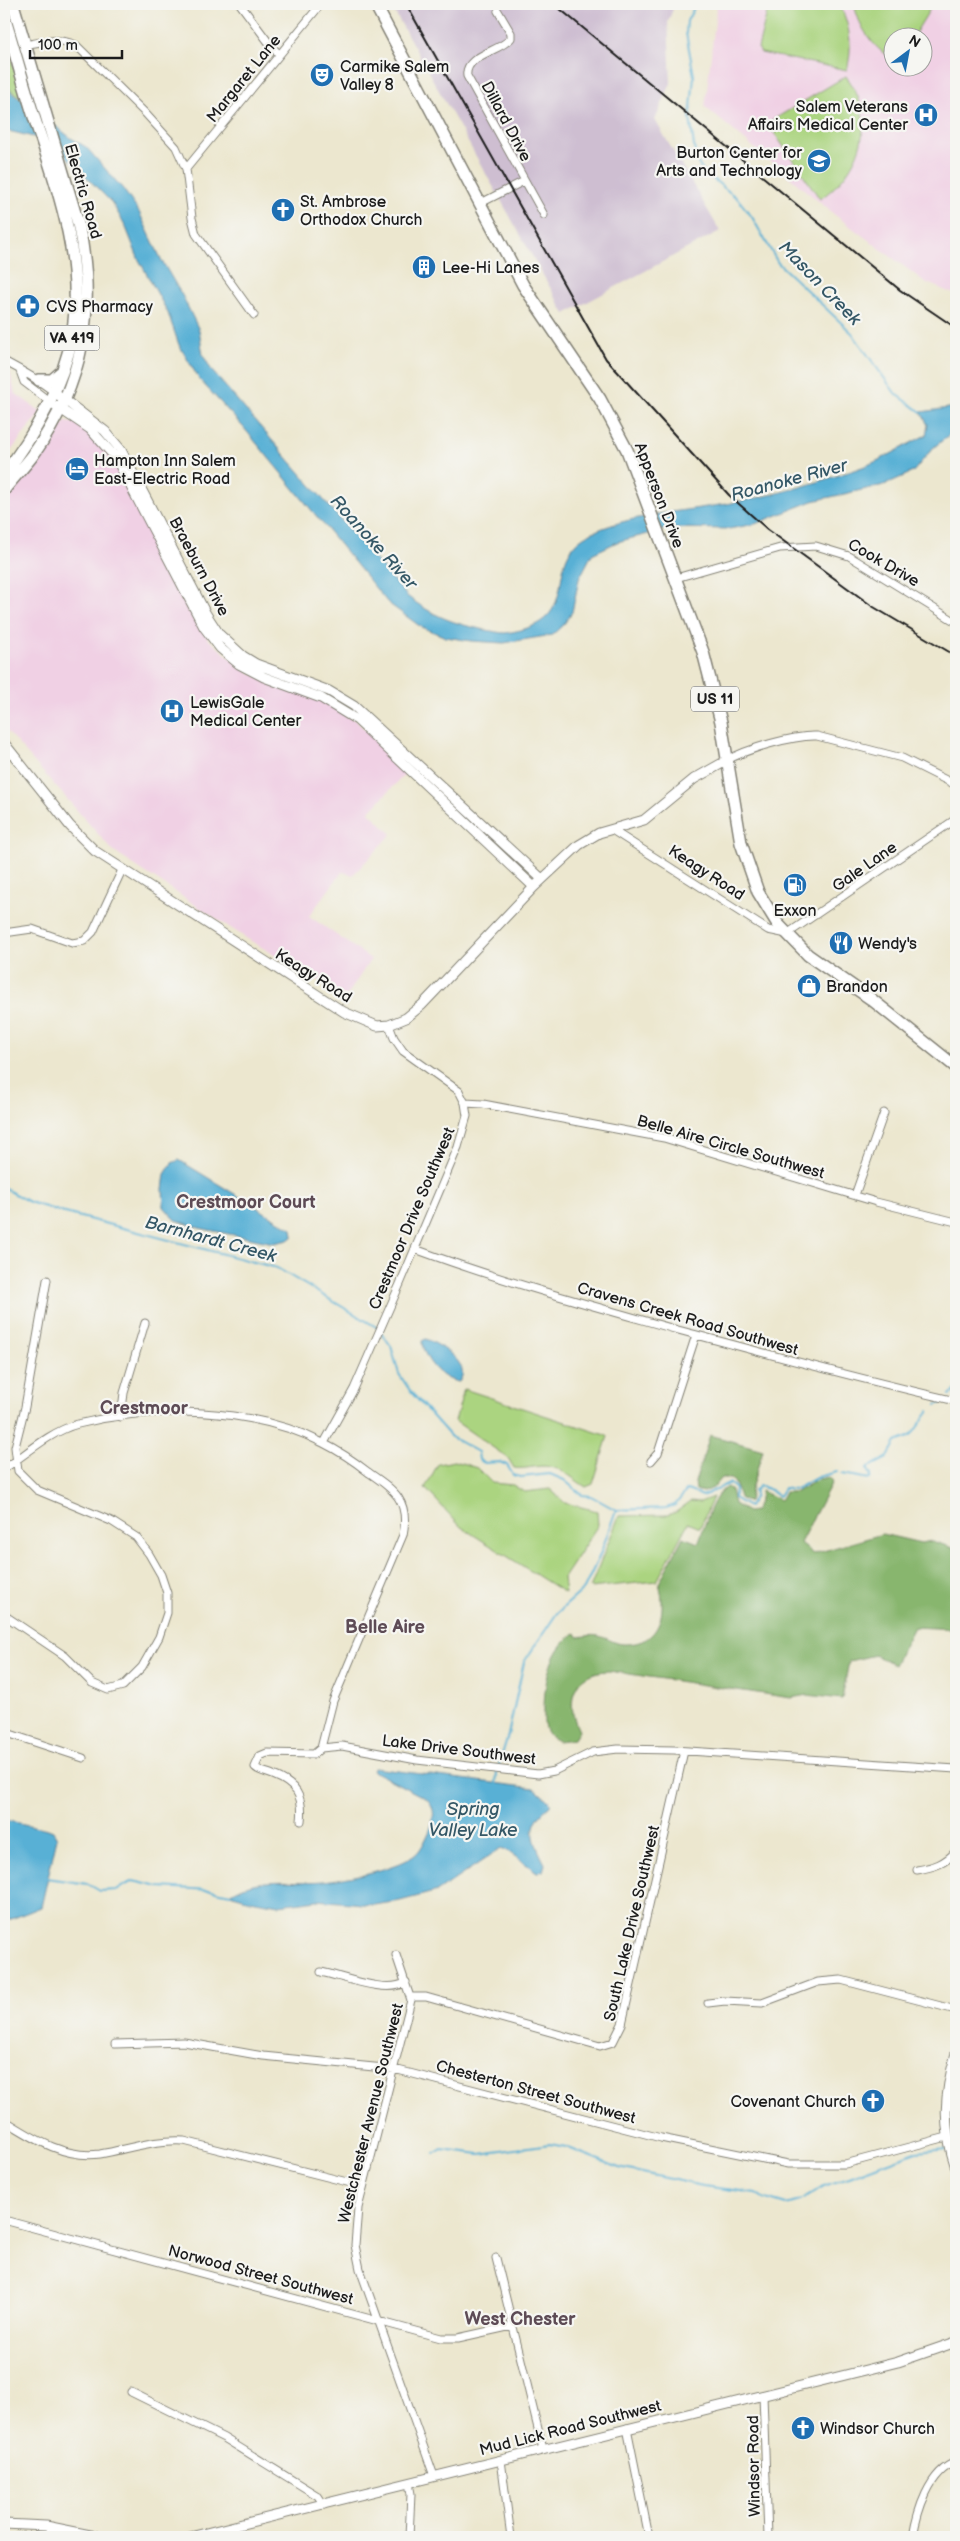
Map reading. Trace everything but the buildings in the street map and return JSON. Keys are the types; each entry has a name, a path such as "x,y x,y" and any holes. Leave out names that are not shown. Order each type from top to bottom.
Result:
{"main road":[{"name":"Electric Road","path":"4,474 28,443 51,396 72,336 74,296 70,240 28,77 26,45 13,4"},
{"name":"Apperson Drive","path":"375,4 523,285 600,399 627,450 676,578 709,673 721,722 726,761 747,864 758,892 787,934 808,956 871,1000 956,1067"},
{"name":"Electric Road","path":"4,16 14,48 28,77 66,181 82,240 88,302 84,345 63,404 34,454 4,490"},
{"path":"39,380 52,380 60,373"}],"street":[{"path":"240,4 279,54"},
{"name":"Margaret Lane","path":"186,169 321,4"},
{"name":"Dillard Drive","path":"498,11 511,33 511,38 470,64 467,76 544,215"},
{"path":"14,48 53,40 76,45 170,138 186,169 192,218 196,234 254,315"},
{"name":"Dillard Drive","path":"479,204 524,181"},
{"name":"Braeburn Drive","path":"4,361 39,380 51,396"},
{"name":"Braeburn Drive","path":"20,371 24,382 63,404 119,455 206,614 219,634 235,651 256,664 329,691 354,706 542,879"},
{"name":"Braeburn Drive","path":"154,521 204,627 220,648 253,672 321,698 357,720 534,887"},
{"name":"Cook Drive","path":"676,578 780,548 816,546 849,556 956,622"},
{"path":"465,1103 459,1091 450,1082 403,1051 394,1038 389,1025 406,1018 422,1005 542,879 589,838 635,824 652,814 694,778 740,752 805,735 817,736 902,758 956,784"},
{"name":"Keagy Road","path":"4,743 70,826 95,851 344,1012 366,1022 389,1025"},
{"name":"Gale Lane","path":"787,934 956,819"},
{"name":"Keagy Road","path":"612,830 768,930 787,934"},
{"path":"4,933 32,929 72,943 84,941 93,932 122,870"},
{"name":"Belle Aire Circle Southwest","path":"465,1103 484,1104 664,1138 855,1195 956,1222"},
{"name":"Crestmoor Drive Southwest","path":"324,1443 354,1389 415,1249 462,1134 467,1116 465,1103"},
{"path":"855,1195 884,1114"},
{"name":"Cravens Creek Road Southwest","path":"415,1249 560,1296 696,1335 828,1371 956,1401"},
{"path":"4,1614 64,1656 92,1683 104,1689 112,1690 123,1686 135,1675 151,1653 164,1624 167,1593 155,1563 136,1538 110,1521 37,1490 21,1476 16,1461 16,1441 25,1407 47,1280"},
{"path":"121,1417 124,1393 145,1323"},
{"path":"651,1460 658,1453 696,1335"},
{"path":"4,1469 64,1429 77,1424 121,1417 186,1411 223,1414 287,1429 324,1443 394,1492 403,1506 406,1521 399,1546 330,1709 321,1748"},
{"path":"4,1732 84,1758"},
{"name":"Lake Drive Southwest","path":"301,1821 303,1805 299,1794 280,1778 254,1767 260,1756 267,1753 314,1754 321,1748 342,1746 417,1760 538,1774 554,1771 584,1755 599,1750 684,1751 956,1769"},
{"name":"South Lake Drive Southwest","path":"411,1998 426,1997 600,2046 613,2042 622,2024 684,1751"},
{"path":"917,1870 944,1863 956,1851"},
{"name":"Westchester Avenue Southwest","path":"396,1955 411,1998 363,2186 357,2215 355,2245 360,2269 434,2476"},
{"path":"321,1972 382,1986 399,1986 406,1982"},
{"path":"708,2003 724,2001 762,2003 818,1982 841,1980 956,2010"},
{"name":"Chesterton Street Southwest","path":"114,2044 184,2042 262,2056 394,2069 661,2138 788,2164 845,2164 949,2144"},
{"path":"956,2053 947,2096 949,2144 956,2168"},
{"path":"4,2120 49,2146 69,2152 94,2154 158,2141 184,2141 363,2186"},
{"name":"Norwood Street Southwest","path":"4,2220 450,2339 512,2326"},
{"path":"496,2258 543,2449"},
{"name":"Mud Lick Road Southwest","path":"190,2537 898,2362 956,2342"},
{"path":"131,2392 236,2445 318,2496 324,2505"},
{"name":"Windsor Road","path":"763,2395 768,2537"},
{"path":"627,2428 649,2537"},
{"path":"501,2460 512,2537"},
{"path":"913,2537 929,2488 942,2470 956,2462"},
{"path":"409,2483 411,2494 409,2537"},
{"path":"4,2524 46,2526 100,2537"}],"shaded area":[{"path":"390,4 675,4 668,22 671,83 655,120 720,231 565,314"},
{"name":"Burton Center for Arts and Technology","path":"717,4 956,4 956,295 925,282 835,215 705,107"},
{"path":"4,365 9,367 15,393 41,412 4,460"},
{"name":"LewisGale Medical Center","path":"65,422 76,423 93,437 114,462 209,640 247,672 326,702 356,721 408,771 369,812 392,834 353,875 342,872 309,916 371,959 346,997 246,938 114,852 4,728 4,503"}],"green space":[{"path":"769,4 839,4 846,20 850,44 847,70 761,53 758,48"},
{"path":"854,4 933,4 918,28 882,28 882,52 867,36"},
{"path":"4,35 24,100 4,84"},
{"path":"846,76 856,92 862,109 861,143 855,159 846,174 820,199 770,127 771,121"},
{"path":"464,1389 608,1436 593,1484 586,1487 555,1468 541,1466 514,1468 508,1458 455,1421"},
{"path":"710,1435 763,1450 749,1502 739,1498 735,1484 731,1479 727,1478 722,1478 713,1488 703,1492 696,1490 695,1482"},
{"path":"455,1461 477,1468 492,1483 513,1485 524,1492 550,1489 565,1503 597,1511 598,1525 563,1578 565,1593 461,1527 425,1488 438,1464"},
{"path":"829,1477 832,1482 800,1543 813,1554 882,1534 921,1543 932,1541 956,1549 956,1629 914,1627 894,1665 875,1655 849,1661 842,1699 807,1695 791,1698 609,1671 597,1672 587,1676 575,1690 573,1709 579,1731 574,1739 558,1741 549,1735 544,1723 545,1690 550,1668 560,1647 576,1633 578,1637 596,1636 624,1644 636,1643 646,1639 653,1633 661,1615 662,1605 659,1583 683,1537 698,1543 713,1504 721,1491 727,1487 731,1490 734,1504 748,1512 755,1511 761,1491 780,1500 785,1492 796,1492 819,1479"},
{"path":"713,1497 700,1528 688,1523 657,1581 590,1588 619,1516 668,1515 676,1512 691,1501 700,1502"}],"water":[{"path":"4,86 71,138 86,147 123,189 139,212 162,261 183,297 199,330 203,355 212,371 407,596 435,614 454,622 503,633 531,627 547,616 556,603 567,557 576,543 593,532 627,521 664,513 769,495 818,482 865,466 926,435 928,425 921,412 956,407 956,429 932,449 913,472 884,485 813,501 755,524 729,529 671,528 617,542 592,554 579,579 572,612 564,624 552,635 504,643 446,637 421,627 388,603 244,428 199,379 179,345 168,313 138,258 125,225 112,203 61,151 42,139 4,130"},
{"path":"179,1160 292,1229 293,1236 288,1240 274,1243 199,1228 176,1220 164,1207 163,1189 165,1174 172,1163"},
{"path":"426,1339 446,1350 458,1362 462,1369 459,1382 446,1377 434,1368 423,1348 422,1341"},
{"name":"Spring Valley Lake","path":"374,1768 534,1788 550,1802 550,1806 542,1813 534,1826 537,1847 545,1864 543,1871 537,1872 501,1848 438,1891 400,1901 374,1905 317,1900 279,1905 230,1894 252,1884 263,1882 311,1882 345,1878 387,1868 417,1853 430,1830 433,1817 432,1806 427,1799 373,1771"},
{"path":"4,1820 48,1829 53,1831 57,1838 41,1907 4,1922"}],"waterway":[{"name":"Mason Creek","path":"696,4 687,21 686,33 694,76 690,118 696,160 702,170 738,199 752,217 778,263 852,333 895,393 921,412"},
{"name":"Barnhardt Creek","path":"4,1188 29,1202 65,1213 277,1268 378,1328"},
{"name":"Barnhardt Creek","path":"381,1332 391,1346 399,1374 411,1392 451,1437 478,1452 479,1460 485,1463 499,1462 507,1465 513,1475 521,1477 550,1474 564,1480 582,1495 591,1496 616,1510 666,1508 675,1505 687,1490 703,1496 729,1483 735,1488 734,1498 749,1507 755,1495 754,1491 759,1486 769,1489 779,1496 784,1488 796,1489 818,1477 837,1472"},
{"name":"Barnhardt Creek","path":"949,1396 956,1390"},
{"name":"Barnhardt Creek","path":"936,1405 941,1403"},
{"name":"Barnhardt Creek","path":"842,1474 870,1479 871,1475 867,1468 887,1458 896,1442 911,1436 929,1411"},
{"path":"498,1768 508,1735 524,1662 557,1613 584,1589 600,1555 616,1510"},
{"path":"496,1785 497,1772"},
{"path":"46,1878 88,1884 100,1891 116,1890 133,1881 159,1887 211,1890 231,1894"},
{"path":"434,2154 442,2149 480,2154 550,2144 566,2147 619,2168 703,2186 756,2193 763,2198 786,2205 800,2201 824,2186 916,2152 948,2149"}],"railway":[{"path":"406,4 606,359 729,495 767,529 872,606 956,656"},
{"path":"554,4 900,290 956,328"}],"place":[{"name":"Carmike Salem Valley 8","path":"322,75"},
{"name":"Salem Veterans Affairs Medical Center","path":"926,115"},
{"name":"Burton Center for Arts and Technology","path":"819,161"},
{"name":"St. Ambrose Orthodox Church","path":"283,210"},
{"name":"Lee-Hi Lanes","path":"424,267"},
{"name":"CVS Pharmacy","path":"28,306"},
{"name":"Hampton Inn Salem East-Electric Road","path":"77,469"},
{"name":"LewisGale Medical Center","path":"172,711"},
{"name":"Exxon","path":"795,885"},
{"name":"Wendy's","path":"841,943"},
{"name":"Brandon","path":"809,986"},
{"name":"Covenant Church","path":"873,2101"},
{"name":"Windsor Church","path":"803,2428"}],"district":[{"name":"Crestmoor Court","path":"246,1202"},
{"name":"Crestmoor","path":"144,1408"},
{"name":"Belle Aire","path":"385,1627"},
{"name":"West Chester","path":"520,2319"}],"water label":[{"name":"Roanoke River","path":"789,480"},
{"name":"Roanoke River","path":"374,542"}]}
